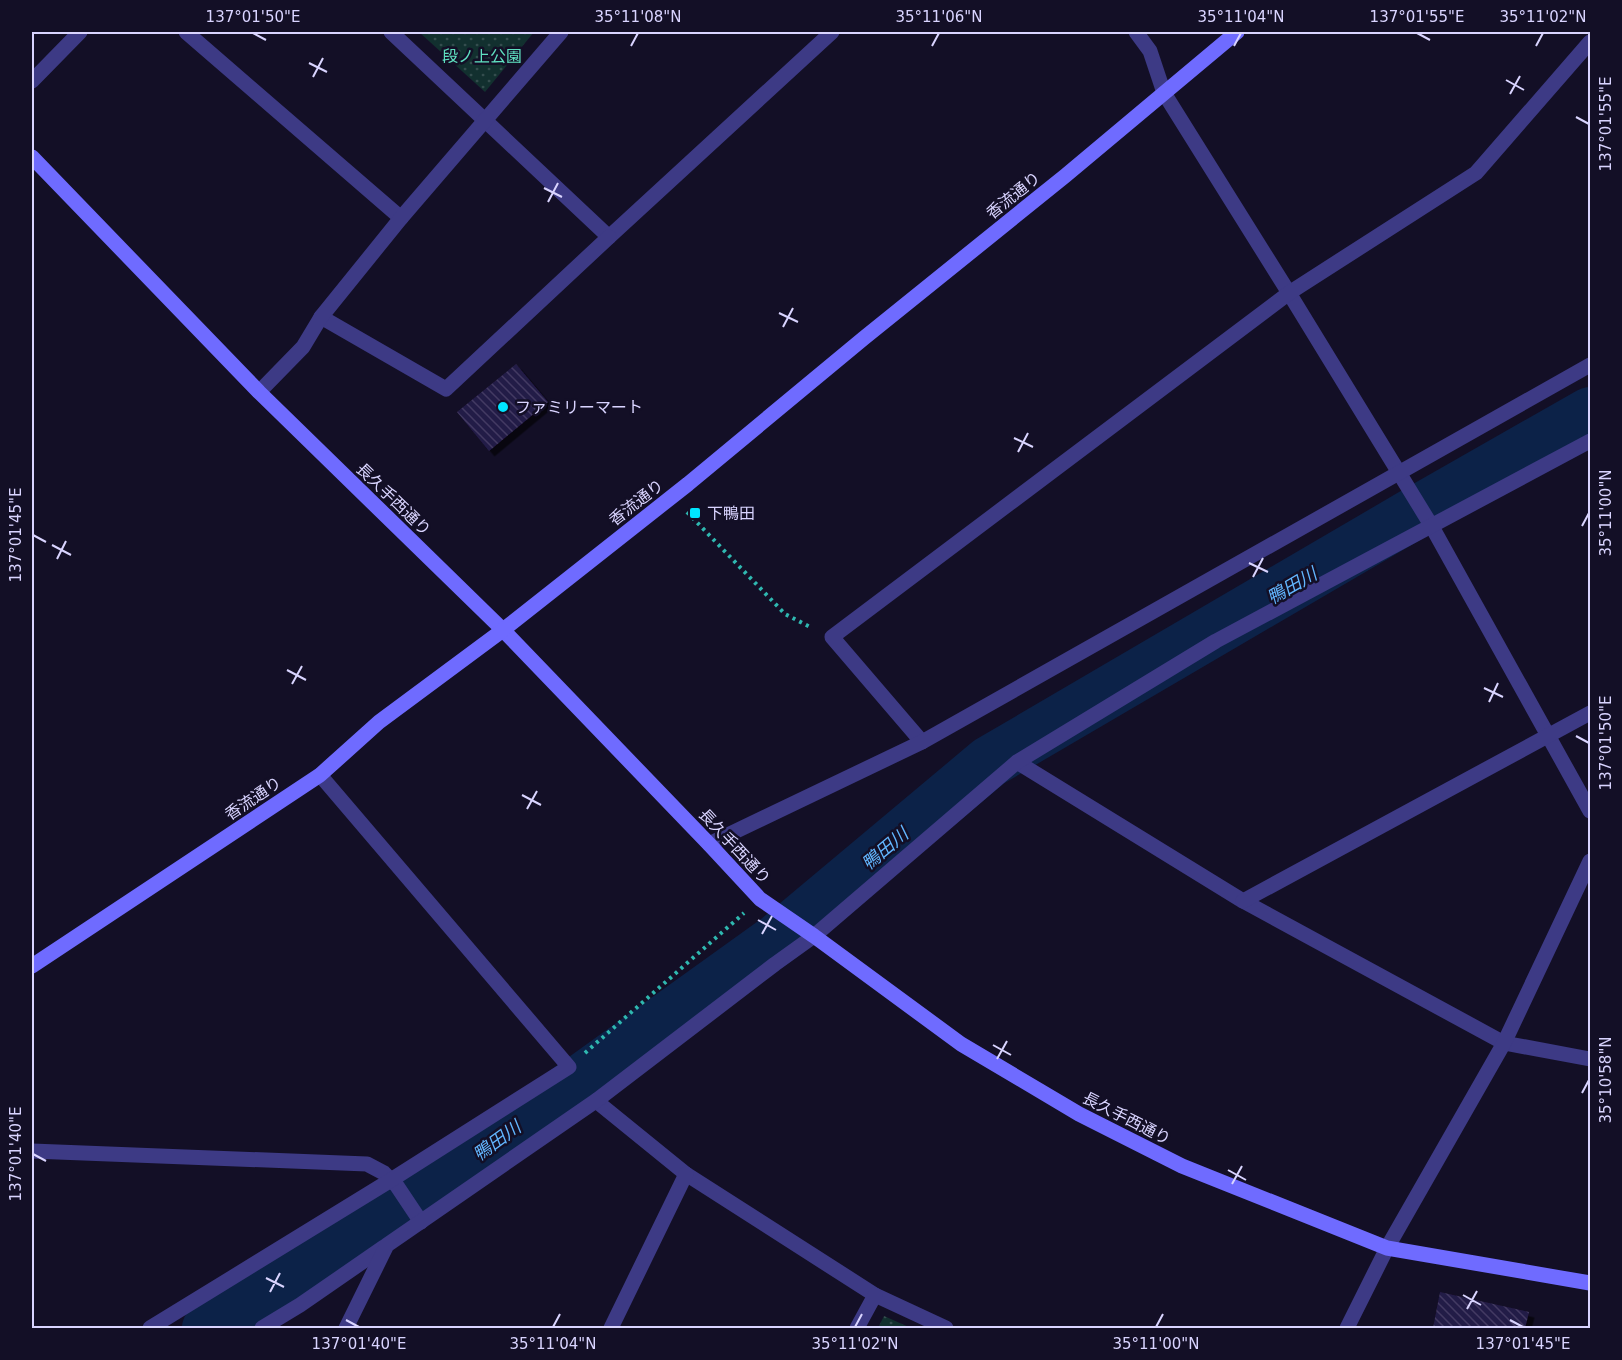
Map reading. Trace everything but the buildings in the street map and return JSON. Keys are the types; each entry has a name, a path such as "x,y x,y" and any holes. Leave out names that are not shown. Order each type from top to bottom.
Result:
{"street":[{"path":"32,81 80,32"},
{"path":"186,32 401,218"},
{"path":"391,32 609,237"},
{"path":"259,392 303,347 321,316 401,218 561,32"},
{"path":"321,316 446,389 832,32"},
{"path":"1136,32 1150,51 1164,93 1431,525 1590,811"},
{"name":"香流通り","path":"32,966 320,775 379,722 503,630 688,484 1065,176 1237,32"},
{"path":"922,742 832,637 1289,293 1476,173 1590,42"},
{"name":"長久手西通り","path":"32,157 259,392 503,630 760,899 961,1044 1079,1114 1182,1166 1387,1248 1590,1283"},
{"path":"709,844 922,742 1590,365"},
{"path":"262,1329 597,1100 814,936 1017,762 1216,641 1590,441"},
{"path":"1243,901 1590,713"},
{"path":"1017,762 1243,901 1504,1043 1590,1059"},
{"path":"150,1329 569,1067 320,775"},
{"path":"1347,1329 1387,1248 1504,1043 1590,861"},
{"path":"597,1100 686,1174 875,1295 946,1329"},
{"path":"32,1151 368,1164 384,1173 397,1186 421,1222"},
{"path":"611,1329 686,1174"},
{"path":"346,1329 387,1245"},
{"path":"858,1329 875,1295"}],"path":[{"path":"688,484 687,514 784,614 832,637"},
{"path":"569,1067 760,899"}],"green space":[{"name":"段ノ上公園","path":"419,32 534,32 485,92"},
{"path":"884,1316 911,1328 878,1328"}],"waterway":[{"name":"鴨田川","path":"208,1328 395,1214 779,938 989,762 1590,413"}],"place":[{"name":"ファミリーマート","path":"503,407"},
{"name":"下鴨田","path":"695,513"}]}
